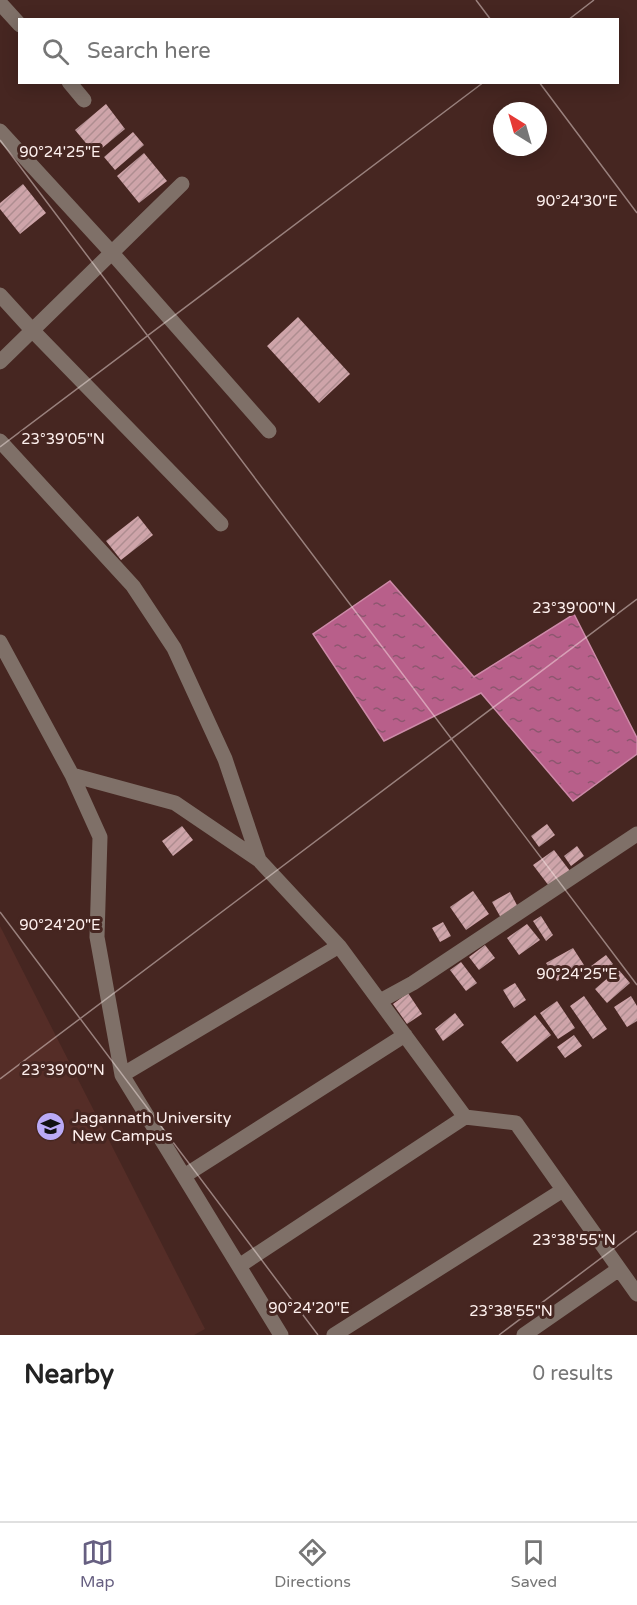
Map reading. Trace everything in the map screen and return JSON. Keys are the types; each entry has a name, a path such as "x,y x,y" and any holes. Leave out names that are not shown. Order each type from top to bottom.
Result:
{"street":[{"path":"0,3 18,24"},
{"path":"71,84 84,100"},
{"path":"0,131 112,253 269,431"},
{"path":"0,362 182,184"},
{"path":"0,295 221,524"},
{"path":"0,441 133,586 174,648 225,759 259,860"},
{"path":"0,642 72,775 100,837 97,937 122,1075 281,1335"},
{"path":"72,775 175,802 259,860 339,946 465,1117"},
{"path":"381,1001 637,834"},
{"path":"122,1075 339,946"},
{"path":"184,1176 405,1035"},
{"path":"239,1266 465,1117 516,1123 637,1294"},
{"path":"334,1335 563,1190"},
{"path":"524,1335 619,1269"}],"shaded area":[{"name":"Jagannath University New Campus","path":"0,926 205,1329 194,1335 0,1335"}],"water":[{"path":"390,581 474,677 574,614 637,738 637,754 573,801 481,693 384,741 313,634"}],"building":[{"path":"106,104 125,129 95,154 75,130"},
{"path":"133,132 144,145 115,170 104,157"},
{"path":"144,153 167,181 139,203 117,176"},
{"path":"23,184 46,213 20,234 0,209 0,203"},
{"path":"298,317 350,374 319,403 267,346"},
{"path":"138,516 153,535 121,560 106,541"},
{"path":"547,824 555,835 539,847 531,836"},
{"path":"182,826 193,840 173,856 162,841"},
{"path":"577,846 584,856 571,866 564,856"},
{"path":"554,850 570,871 549,886 533,865"},
{"path":"473,891 489,914 466,930 450,907"},
{"path":"510,892 518,907 501,918 492,902"},
{"path":"541,916 553,935 546,941 533,921"},
{"path":"443,922 451,936 440,942 432,928"},
{"path":"527,924 540,940 519,955 507,938"},
{"path":"485,945 495,958 479,970 469,957"},
{"path":"573,948 584,965 557,981 546,963"},
{"path":"606,955 613,964 594,978 587,969"},
{"path":"461,962 477,983 466,991 450,970"},
{"path":"618,969 630,983 607,1003 595,989"},
{"path":"515,983 526,1000 514,1008 503,990"},
{"path":"408,993 422,1014 407,1024 393,1004"},
{"path":"584,996 607,1029 593,1039 570,1006"},
{"path":"631,996 637,1006 637,1021 627,1027 614,1007"},
{"path":"557,1001 575,1028 558,1039 540,1013"},
{"path":"455,1013 464,1025 443,1041 435,1029"},
{"path":"535,1015 551,1035 517,1062 501,1042"},
{"path":"574,1035 582,1046 565,1058 557,1047"}],"place":[{"name":"Jagannath University New Campus","path":"51,1127"}]}
